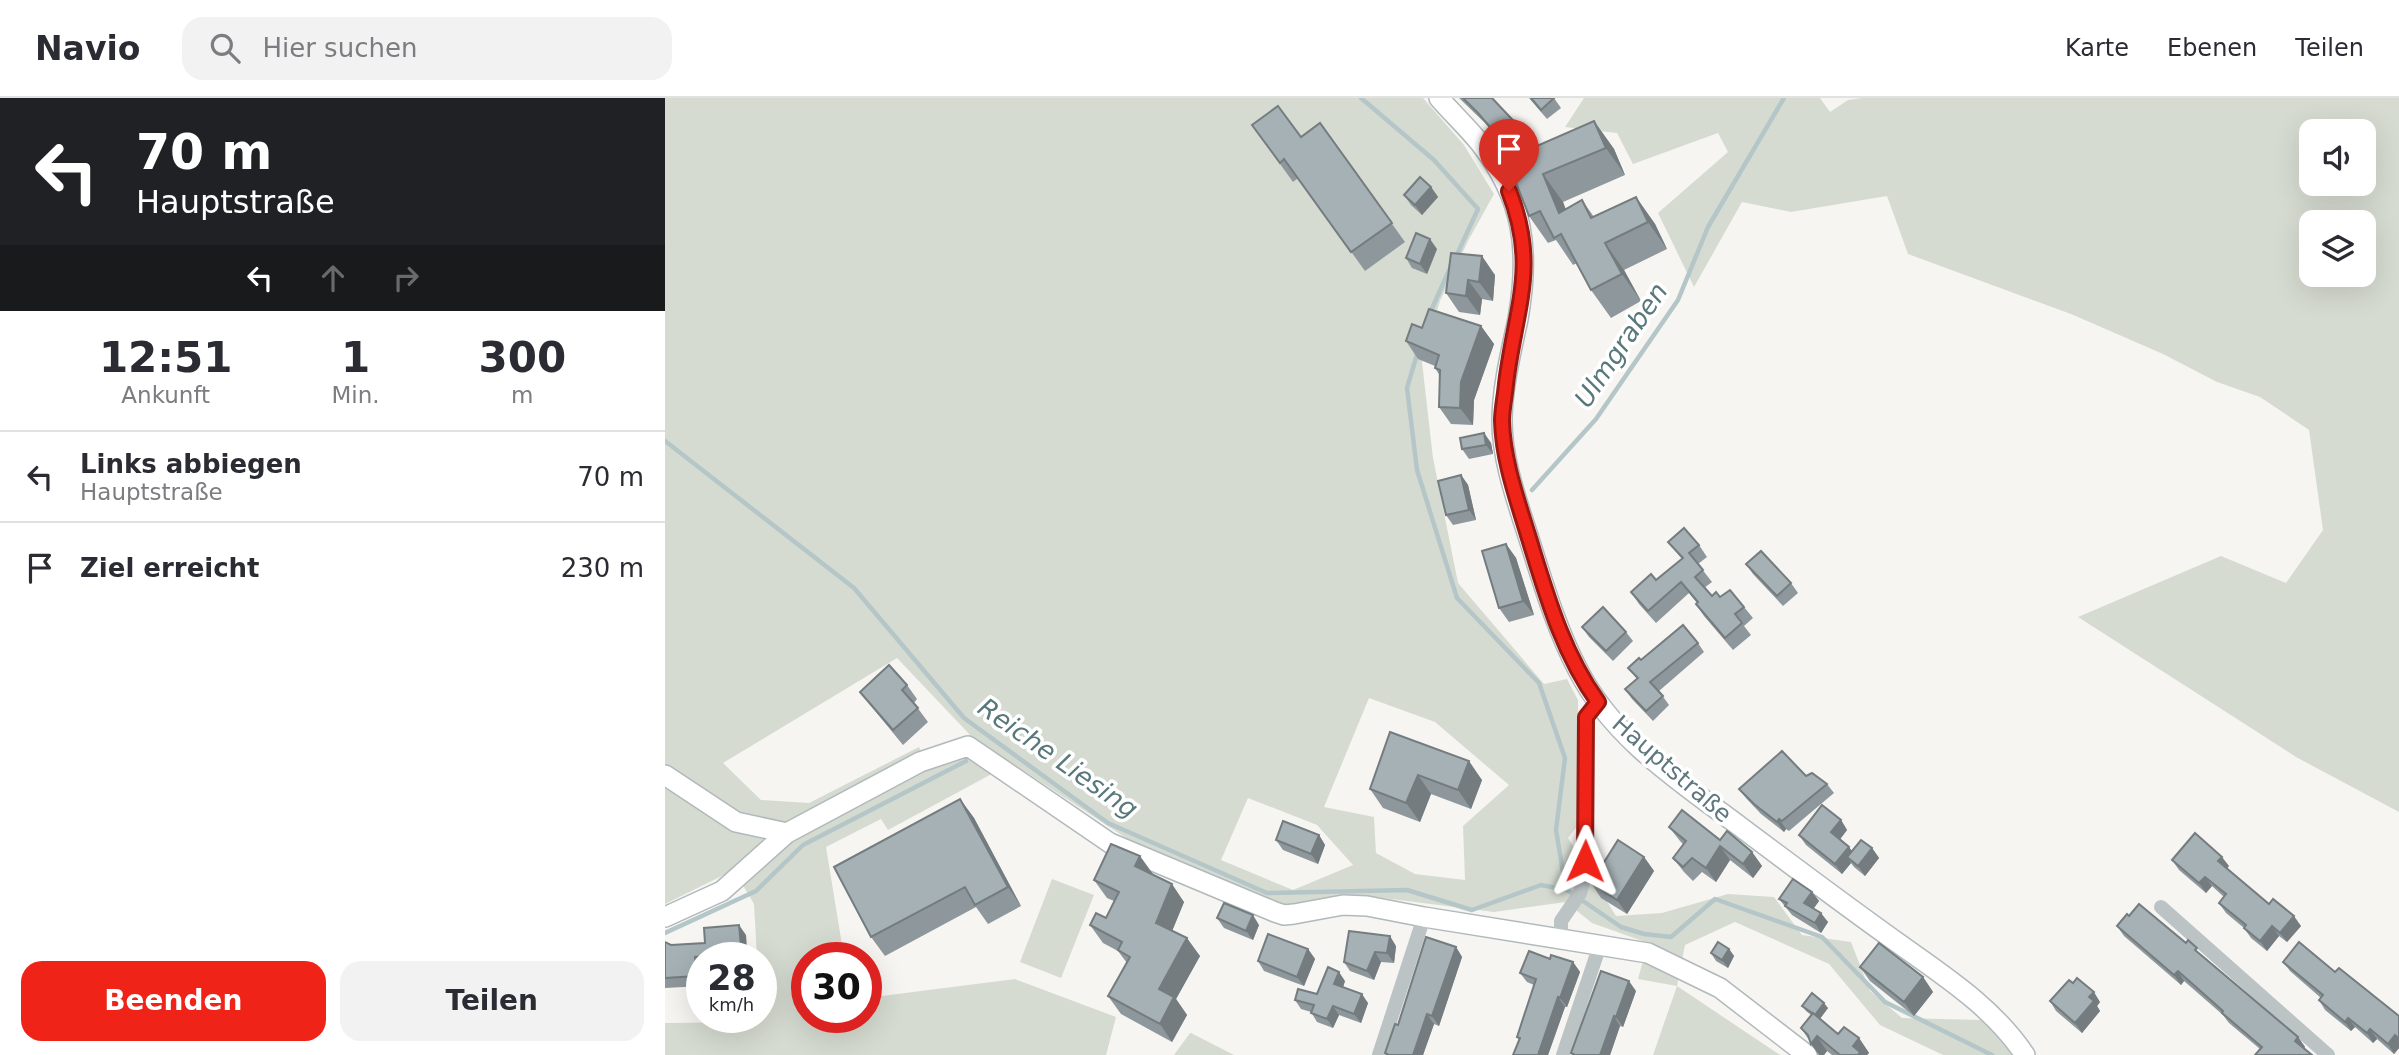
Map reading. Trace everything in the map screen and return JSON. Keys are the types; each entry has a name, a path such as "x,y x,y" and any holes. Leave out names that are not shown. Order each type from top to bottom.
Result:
{"street":[{"name":"Hauptstraße","path":"1439,98 1497,166 1519,215 1524,243 1524,287 1507,373 1502,422 1511,480 1549,604 1577,670 1598,702 1630,739 1681,782 1975,1000 2010,1035 2025,1055"},
{"path":"1561,939 1561,921 1580,893 1585,876 1586,717 1598,702"},
{"path":"665,917 722,891 787,833 920,762 968,746 1110,843 1275,912 1294,914 1353,904 1648,953 1720,988 1807,1055"},
{"path":"665,775 736,822 787,833"},
{"path":"2161,907 2328,1055"},
{"path":"1379,1055 1424,917"},
{"path":"1563,1055 1600,945"}],"shaded area":[{"path":"665,98 1423,98 1464,145 1494,194 1440,301 1422,362 1433,458 1458,583 1544,684 1567,679 1578,700 1579,824 1568,838 1616,916 1662,913 1728,894 1774,897 1802,935 1851,942 1870,991 1902,1018 1981,1020 2012,1048 2015,1055 1943,1055 1880,1025 1829,964 1735,922 1685,945 1677,986 1638,979 1648,943 1592,923 1566,902 1494,912 1375,897 1285,909 1146,851 1012,763 888,830 881,819 826,847 842,942 791,942 791,1033 882,1033 882,996 1015,979 1116,1017 1106,1055 665,1055 665,1023 686,1023 686,1033 777,1033 777,942 756,942 754,904 734,870 665,904","holes":["897,658 972,737 927,768 919,747 809,803 761,800 723,763","1369,698 1435,722 1509,785 1463,826 1465,880 1415,874 1376,853 1374,817 1324,807","1248,798 1317,825 1353,865 1293,890 1221,860"]},
{"path":"1584,98 1820,98 1830,112 1848,100 1862,98 2399,98 2399,812 2296,757 2078,617 2221,556 2286,583 2323,530 2309,430 2260,397 2217,382 2163,354 2071,314 1908,254 1887,196 1791,212 1742,202 1694,287 1658,213 1728,152 1718,133 1633,164 1617,133 1565,127"},
{"path":"1052,879 1094,895 1061,978 1020,962"},
{"path":"1677,986 1780,1055 1653,1055"},
{"path":"1191,1033 1234,1055 1174,1055"}],"building":[{"path":"1463,98 1492,98 1524,132 1507,147"},
{"path":"1531,98 1554,98 1541,110"},
{"path":"1278,106 1301,137 1320,123 1392,223 1351,252 1284,159 1280,163 1252,125"},
{"path":"1594,121 1606,148 1543,174 1559,213 1582,200 1591,218 1636,197 1648,222 1605,243 1622,274 1591,290 1561,234 1554,238 1540,211 1529,216 1507,159"},
{"path":"1420,177 1431,187 1415,205 1404,195"},
{"path":"1416,233 1430,239 1420,264 1406,258"},
{"path":"1451,253 1482,256 1479,282 1468,280 1466,296 1446,293"},
{"path":"1429,309 1481,326 1461,382 1460,408 1439,407 1440,370 1435,368 1439,355 1406,341 1412,324 1422,328"},
{"path":"1484,433 1486,445 1462,449 1460,438"},
{"path":"1461,475 1469,510 1446,515 1438,481"},
{"path":"1684,528 1699,545 1689,553 1703,570 1695,577 1712,596 1716,592 1720,597 1730,590 1744,607 1735,614 1742,623 1725,638 1681,582 1648,611 1631,592 1651,574 1656,580 1683,558 1668,542"},
{"path":"1506,544 1523,601 1499,608 1482,551"},
{"path":"1761,551 1791,583 1777,596 1746,564"},
{"path":"1603,607 1626,632 1606,651 1582,627"},
{"path":"1683,625 1698,643 1650,682 1663,696 1646,711 1625,689 1638,678 1628,668"},
{"path":"889,665 907,685 902,690 918,708 893,730 860,692"},
{"path":"1390,732 1469,761 1458,790 1418,775 1406,803 1370,789"},
{"path":"1782,751 1806,776 1812,773 1827,784 1782,821 1779,819 1777,822 1739,789"},
{"path":"960,799 1008,887 975,905 965,887 871,937 834,867"},
{"path":"1822,805 1841,820 1831,832 1849,847 1835,864 1799,835"},
{"path":"1682,810 1720,840 1727,831 1752,852 1743,864 1720,846 1706,868 1692,858 1683,867 1673,858 1686,841 1669,827"},
{"path":"1283,821 1319,835 1311,854 1276,840"},
{"path":"2195,833 2222,857 2218,861 2269,904 2273,899 2294,916 2280,933 2272,926 2260,941 2244,928 2246,925 2219,903 2226,894 2205,877 2199,883 2172,860"},
{"path":"1618,840 1644,857 1617,900 1591,883"},
{"path":"1861,840 1872,848 1858,866 1847,857"},
{"path":"1111,844 1140,856 1135,866 1172,884 1156,923 1187,938 1159,989 1174,997 1160,1024 1108,996 1130,957 1118,950 1122,942 1090,925 1096,913 1106,918 1119,892 1094,880"},
{"path":"1793,879 1812,892 1804,903 1821,913 1815,923 1785,906 1787,903 1779,899"},
{"path":"1224,903 1253,915 1246,931 1217,918"},
{"path":"2139,904 2186,943 2188,940 2197,948 2195,950 2298,1037 2295,1041 2312,1055 2255,1055 2262,1047 2178,971 2174,975 2117,926"},
{"path":"739,925 741,942 705,942 704,928"},
{"path":"1349,931 1390,936 1387,953 1375,952 1367,971 1344,962"},
{"path":"1268,934 1308,949 1297,977 1258,961"},
{"path":"1426,937 1456,947 1432,1016 1427,1014 1413,1055 1389,1055 1385,1053 1395,1024 1398,1025"},
{"path":"665,942 671,945 686,944 686,977 665,978"},
{"path":"1718,942 1729,949 1722,960 1711,953"},
{"path":"2299,942 2335,972 2339,968 2399,1016 2399,1039 2395,1035 2388,1044 2370,1029 2367,1033 2348,1018 2345,1022 2319,1000 2323,995 2283,962"},
{"path":"1879,943 1923,977 1904,1002 1860,967"},
{"path":"1529,951 1550,959 1551,955 1573,962 1538,1055 1513,1055 1536,979 1520,973"},
{"path":"1328,967 1339,972 1334,984 1362,994 1354,1014 1333,1006 1327,1019 1311,1013 1314,1005 1295,1000 1298,989 1317,994"},
{"path":"1601,971 1629,981 1600,1055 1575,1055 1571,1053"},
{"path":"2077,978 2094,992 2089,997 2094,1001 2075,1023 2050,1001 2069,980 2073,983"},
{"path":"1812,993 1824,1003 1815,1015 1802,1006"},
{"path":"1813,1013 1838,1034 1844,1027 1859,1038 1853,1046 1860,1052 1858,1055 1840,1055 1817,1036 1811,1044 1808,1035 1801,1028"}],"waterway":[{"path":"1361,98 1434,160 1478,209 1455,259"},
{"name":"Ulmgraben","path":"1532,490 1596,419 1678,300 1708,227 1784,98"},
{"path":"1430,313 1451,266"},
{"path":"1418,351 1407,388 1417,470 1457,598 1539,683 1565,758 1556,830 1566,890"},
{"name":"Reiche Liesing","path":"665,441 854,588 964,718 1108,823 1267,893 1407,890 1472,910 1541,885 1567,890 1621,927 1644,934 1671,937 1715,899 1822,937 1885,1002 1992,1055"},
{"path":"665,933 756,891 803,845 966,761"}],"route":[{"path":"1509,191 1519,215 1525,268 1524,287 1507,373 1502,422 1511,480 1549,604 1586,686 1598,702 1586,717 1585,861"}]}
